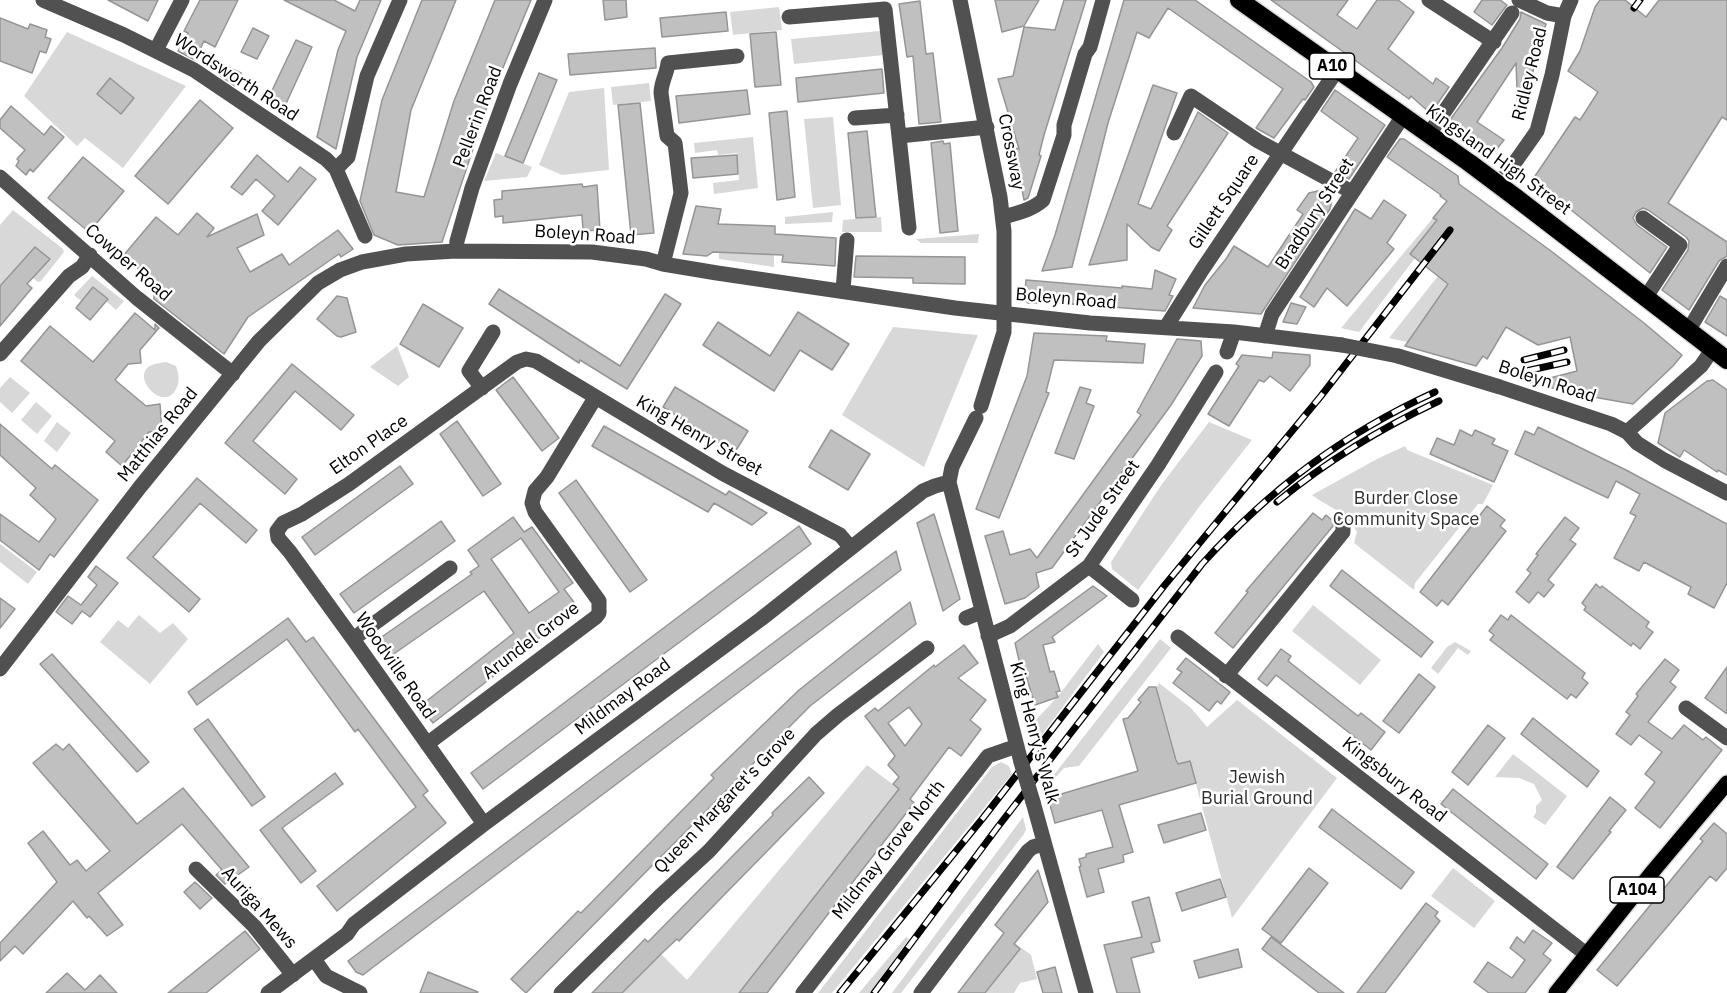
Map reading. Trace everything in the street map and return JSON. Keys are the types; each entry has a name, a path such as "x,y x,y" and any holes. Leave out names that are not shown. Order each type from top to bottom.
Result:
{"highway":[{"name":"Kingsland High Street","path":"1239,0 1471,164 1720,355"}],"main road":[{"name":"A104","path":"1556,993 1727,783"}],"street":[{"path":"156,50 182,0"},
{"path":"336,169 348,157 367,76 400,0"},
{"name":"Pellerin Road","path":"456,251 472,188 510,84 545,0"},
{"name":"Crossway","path":"960,0 1003,217 1005,313"},
{"path":"1003,217 1024,211 1043,200 1103,0"},
{"path":"1428,0 1494,42"},
{"name":"Ridley Road","path":"1499,185 1537,131 1552,75 1564,16 1571,0"},
{"name":"Wordsworth Road","path":"51,1 156,50 211,81 326,159 336,169 365,236"},
{"path":"1429,134 1494,42 1515,7 1564,16"},
{"path":"789,17 885,9 909,228"},
{"path":"663,264 681,193 675,143 667,136 661,93 668,63 737,57"},
{"path":"1174,133 1191,96 1281,154 1337,70"},
{"path":"855,118 897,115"},
{"name":"Bradbury Street","path":"1265,336 1272,314 1404,116"},
{"path":"899,136 987,127"},
{"name":"Gillett Square","path":"1166,327 1195,280 1281,154 1352,192"},
{"name":"Cowper Road","path":"0,177 140,300 233,374"},
{"path":"1643,218 1680,245 1646,297"},
{"path":"843,290 847,240"},
{"name":"Boleyn Road","path":"374,259 406,254 456,251 592,252 955,308 1090,322 1234,332 1342,345 1398,357 1500,387 1611,424 1628,432 1649,451 1727,493"},
{"path":"0,354 69,276 82,267 90,255"},
{"name":"Matthias Road","path":"0,669 140,487 270,329 318,284 340,270 374,259"},
{"path":"1688,331 1725,274"},
{"path":"949,482 952,467 978,412 1003,338 1005,313"},
{"path":"482,388 469,371 493,332"},
{"path":"1227,352 1234,332"},
{"path":"1628,432 1701,366 1720,355"},
{"name":"Elton Place","path":"277,531 283,523 350,484 518,362 526,359"},
{"name":"King Henry Street","path":"526,359 536,361 732,479 840,536 851,548"},
{"name":"St Jude Street","path":"987,636 1010,626 1062,589 1089,566 1158,465 1216,372"},
{"name":"Arundel Grove","path":"427,744 599,613 598,601 535,512 532,503 535,491 547,477 595,398"},
{"name":"Mildmay Road","path":"268,993 347,934 354,924 483,824 761,619 923,491 949,482"},
{"name":"King Henry's Walk","path":"949,482 987,636 1086,993"},
{"path":"1226,676 1343,532 1343,520"},
{"name":"Woodville Road","path":"277,531 278,538 353,639 483,824"},
{"path":"1089,566 1132,600"},
{"path":"353,639 450,568"},
{"path":"966,618 981,612"},
{"name":"Kingsbury Road","path":"1178,637 1586,954"},
{"name":"Queen Margaret's Grove","path":"561,993 709,851 816,734 927,648"},
{"path":"1686,708 1727,738"},
{"name":"Mildmay Grove North","path":"803,993 988,756 1017,746"},
{"path":"921,993 1028,851 1043,844"},
{"name":"Auriga Mews","path":"196,869 254,926 292,975"},
{"path":"314,959 326,976 360,993"}],"green space":[{"path":"779,7 782,30 733,35 730,12"},
{"path":"880,31 884,55 794,64 791,39"},
{"path":"67,32 186,86 123,168 85,138 77,146 24,96"},
{"path":"649,83 651,101 613,105 611,87"},
{"path":"604,88 609,170 562,175 539,165 569,92"},
{"path":"833,117 841,205 813,208 804,119"},
{"path":"753,137 758,188 714,194 713,183 739,180 737,153 718,155 717,150 695,153 694,143"},
{"path":"496,153 532,167 527,177 484,181"},
{"path":"13,210 62,248 64,252 38,282 33,278 49,259 35,247 0,286 0,225"},
{"path":"833,212 832,222 785,224 785,217"},
{"path":"881,217 882,232 842,232 843,220"},
{"path":"1433,218 1437,220 1410,254 1415,258 1359,332 1341,328"},
{"path":"979,234 978,243 921,243 916,239"},
{"path":"1470,251 1407,342 1389,338 1438,276 1443,280"},
{"path":"719,253 774,254 774,267 719,259"},
{"path":"92,276 124,301 116,310 106,301 108,299 94,287 81,301 74,295"},
{"path":"893,327 978,335 924,467 842,415"},
{"path":"397,346 409,377 398,386 370,367"},
{"path":"166,362 176,366 179,381 171,396 164,397 150,390 144,376 146,370 152,365"},
{"path":"10,377 30,393 12,413 0,402 0,388"},
{"path":"36,402 52,416 37,434 21,420"},
{"path":"57,422 71,433 57,452 44,441"},
{"path":"1209,422 1252,440 1138,590 1112,569 1111,562 1162,484"},
{"name":"Burder Close Community Space","path":"1405,446 1407,450 1493,485 1483,504 1478,504 1415,583 1414,590 1354,543 1357,532 1348,519 1312,495"},
{"path":"0,544 37,572 28,584 0,562"},
{"path":"1313,605 1381,660 1360,685 1292,631"},
{"path":"139,615 160,633 173,623 188,639 150,684 100,642 118,620 128,628"},
{"path":"1160,639 1171,648 1079,766 1064,768 1046,788 1046,785"},
{"path":"1455,642 1471,651 1468,655 1458,648 1438,674 1431,668 1447,647"},
{"path":"1098,644 1104,652 1035,744 1030,725 1058,696"},
{"name":"Jewish Burial Ground","path":"1159,683 1191,708 1207,727 1237,700 1337,778 1232,918 1190,762 1178,764 1157,687"},
{"path":"1513,754 1567,796 1545,825 1533,817 1536,813 1536,806 1542,800 1534,784 1519,778 1495,777"},
{"path":"1001,762 1009,766 1012,774 832,993 818,993 992,767"},
{"path":"867,765 899,789 739,993 622,993 661,954 687,980"},
{"path":"1023,817 1026,829 1024,834 901,993 892,993"},
{"path":"1453,868 1495,901 1474,928 1431,896"},
{"path":"906,937 909,939 870,993 859,993"},
{"path":"1015,943 1031,955 1037,979 1020,983 1014,993 986,993 1020,950"}],"building":[{"path":"108,0 158,0 148,21"},
{"path":"200,0 238,0 215,47 204,41 195,60 178,51 188,33 184,31"},
{"path":"284,0 334,0 355,11 360,0 381,0 357,57 336,149 317,137 338,50 346,31"},
{"path":"422,0 456,0 411,110 396,192 424,197 454,101 495,0 531,0 488,104 442,242 398,245 374,235 360,201 382,100"},
{"path":"603,0 626,0 627,17 605,20"},
{"path":"995,0 1039,0 1024,26 1002,32"},
{"path":"1064,0 1086,0 1044,135 1039,155 1041,156 1028,198 1024,200 1014,148 1019,149 998,79 1013,76 1024,27 1055,30"},
{"path":"1124,0 1195,0 1311,82 1314,87 1274,138 1256,128 1283,89 1168,8 1149,38 1137,32 1108,123 1072,267 1042,271 1055,235"},
{"path":"1271,0 1348,0 1337,15 1357,29 1377,0 1398,0 1414,12 1388,49 1433,84 1436,78 1449,87 1430,113 1411,96 1409,99"},
{"path":"1482,0 1500,0 1507,5 1492,25 1474,12"},
{"path":"1600,0 1625,0 1646,17 1659,0 1727,0 1727,120 1722,117 1668,203 1727,242 1727,256 1719,261 1689,310 1662,290 1688,250 1689,241 1686,237 1648,210 1643,208 1636,212 1633,218 1637,225 1667,247 1650,273 1556,198 1531,182 1575,117 1580,120 1598,92 1568,71 1580,51 1595,7"},
{"path":"920,1 926,54 933,53 941,122 919,124 913,56 907,57 899,4"},
{"path":"726,12 728,31 662,37 660,18"},
{"path":"1521,12 1546,24 1521,115 1518,114 1516,63 1477,122 1504,140 1492,155 1447,124 1502,48 1520,19"},
{"path":"0,18 28,29 30,24 47,30 45,37 51,39 46,53 40,51 32,73 0,61"},
{"path":"253,28 269,36 257,59 241,52"},
{"path":"776,32 781,85 755,87 750,34"},
{"path":"296,40 312,47 284,108 267,101"},
{"path":"655,48 656,68 570,75 568,54"},
{"path":"224,65 241,73 235,86 219,75"},
{"path":"882,69 884,93 798,102 796,78"},
{"path":"539,73 557,80 523,163 505,156"},
{"path":"110,78 134,98 121,114 97,94"},
{"path":"1153,85 1177,93 1138,204 1151,209 1198,112 1228,133 1167,226 1172,230 1159,251 1151,247 1127,224 1127,260 1089,265"},
{"path":"747,90 750,114 679,123 676,96"},
{"path":"1335,90 1385,125 1349,179 1335,172 1358,138 1321,111"},
{"path":"200,100 233,128 168,204 135,176"},
{"path":"640,103 654,233 631,235 618,105"},
{"path":"11,106 44,135 51,126 64,137 33,172 30,169 26,175 16,166 19,161 17,159 25,150 0,128 0,120"},
{"path":"787,111 795,197 777,200 769,113"},
{"path":"867,131 876,217 856,218 848,133"},
{"path":"1400,139 1404,139 1458,176 1459,184 1551,251 1682,355 1633,404 1531,383 1577,371 1570,337 1538,345 1506,327 1487,359 1483,356 1476,366 1405,346 1448,284 1410,254 1437,220 1433,218 1447,201 1387,157"},
{"path":"943,141 944,144 950,143 958,231 940,233 931,143"},
{"path":"257,155 288,182 300,167 316,179 278,225 262,211 275,196 256,179 242,195 231,187"},
{"path":"737,155 738,174 693,178 691,158"},
{"path":"83,157 124,191 89,232 48,198"},
{"path":"582,184 583,187 597,185 600,230 583,231 582,215 503,223 503,216 495,217 494,200 502,199 502,191"},
{"path":"1326,189 1330,191 1332,200 1330,209 1261,314 1193,308 1205,285 1234,246 1268,267 1303,214 1297,210 1309,193"},
{"path":"1384,200 1406,215 1387,243 1394,249 1347,306 1327,288 1314,307 1300,297 1355,209 1371,219"},
{"path":"696,206 721,209 718,224 775,226 775,234 836,238 835,266 782,262 783,255 713,252 707,256 683,254"},
{"path":"197,213 214,228 207,237 257,214 264,235 237,248 250,272 282,254 289,265 338,230 353,249 341,257 339,254 248,317 224,354 154,299 154,292 159,286 123,256 156,217 178,235"},
{"path":"35,247 50,259 27,284 32,288 0,326 0,286"},
{"path":"856,256 965,257 965,284 913,283 913,278 854,277"},
{"path":"1155,270 1176,279 1169,295 1173,296 1165,311 1043,302 1028,303 1024,299 1026,280 1152,289"},
{"path":"93,287 108,299 90,320 76,308"},
{"path":"499,289 620,366 665,294 681,304 627,389 580,360 579,363 489,304"},
{"path":"337,296 347,298 356,332 341,337 317,319"},
{"path":"1720,296 1727,300 1727,336 1705,322"},
{"path":"1291,303 1306,307 1297,324 1283,322"},
{"path":"423,304 463,328 439,367 400,344"},
{"path":"798,312 849,344 832,370 800,350 774,391 703,345 718,322 770,356"},
{"path":"135,313 155,330 155,324 159,328 140,350 141,363 128,364 115,380 146,406 160,404 162,431 149,432 122,466 106,452 115,441 21,361 50,326 93,362"},
{"path":"1034,333 1107,336 1106,341 1145,344 1143,363 1054,360 1046,392 1049,393 999,518 976,509 1027,376"},
{"path":"1177,339 1201,341 1202,356 1171,405 1052,568 1036,573 1039,587 1025,598 1005,604 985,536 1003,531 1010,555 1030,549 1037,558 1141,415 1137,412"},
{"path":"1273,352 1310,355 1310,365 1290,391 1270,376 1264,382 1259,380 1229,426 1208,414 1239,366 1236,364 1242,355 1272,358"},
{"path":"292,364 354,415 341,430 295,391 253,441 297,479 285,494 225,443"},
{"path":"513,377 559,438 542,451 496,390"},
{"path":"1713,380 1727,390 1727,475 1718,470 1717,472 1684,450 1680,457 1658,443 1665,413 1707,381"},
{"path":"675,387 748,431 735,452 663,407"},
{"path":"1080,387 1091,390 1086,403 1094,406 1074,459 1055,453"},
{"path":"457,421 501,484 483,496 440,434"},
{"path":"0,424 52,469 55,465 98,500 54,557 50,554 39,570 0,540 0,514 39,542 56,519 30,495 36,488 0,455"},
{"path":"604,426 726,495 729,491 767,513 752,525 714,503 708,512 592,446"},
{"path":"1538,427 1626,470 1727,524 1727,583 1714,608 1688,594 1691,587 1644,562 1639,571 1614,558 1636,516 1630,513 1640,494 1616,481 1608,498 1515,454 1525,431 1534,435"},
{"path":"831,430 870,454 848,490 809,467"},
{"path":"1460,430 1472,436 1475,430 1495,439 1492,444 1508,451 1494,482 1430,454 1437,438 1454,445"},
{"path":"400,466 413,484 315,555 302,537"},
{"path":"197,478 257,530 246,543 200,503 153,557 200,599 189,612 127,558"},
{"path":"576,480 647,580 630,592 559,493"},
{"path":"1487,506 1505,520 1500,526 1506,531 1448,605 1442,600 1437,606 1420,592"},
{"path":"1313,513 1322,520 1326,515 1333,521 1333,526 1233,648 1215,633 1248,592 1246,591"},
{"path":"934,514 960,599 943,611 917,523"},
{"path":"513,517 524,532 532,527 573,583 564,589 579,609 534,642 530,636 506,653 513,661 433,723 420,706 514,633 484,591 385,660 373,643 472,574 470,572 479,566 468,550","holes":["521,538 559,592 529,613 491,559"]},
{"path":"1565,517 1579,528 1570,540 1576,544 1548,580 1554,585 1544,597 1538,592 1529,603 1516,592 1531,573 1527,570 1538,555 1536,554"},
{"path":"441,521 455,541 354,613 340,594"},
{"path":"799,526 811,544 483,789 471,773"},
{"path":"896,551 901,570 363,975 356,972 348,961"},
{"path":"96,566 118,583 90,617 82,611 72,624 56,612 68,596 81,605 97,585 88,577"},
{"path":"1342,570 1433,642 1421,657 1330,586"},
{"path":"1596,584 1600,588 1602,586 1649,622 1646,627 1653,632 1640,649 1633,643 1631,646 1584,610 1586,607 1582,603"},
{"path":"1093,586 1107,596 1052,637 1055,642 1043,645 1050,672 1054,671 1060,691 1056,692 1058,697 1035,705 1026,676 1023,677 1015,643"},
{"path":"0,598 15,609 0,628"},
{"path":"910,602 916,624 810,706 526,993 511,979 578,911 581,913 714,778 711,775 799,690"},
{"path":"1501,615 1508,620 1511,615 1585,673 1582,678 1588,683 1576,698 1571,694 1567,699 1490,640 1494,635 1489,631"},
{"path":"288,618 306,642 313,637 428,791 423,795 446,823 337,911 317,886 416,807 358,729 355,732 287,639 197,705 188,692"},
{"path":"964,645 978,663 958,678 986,700 970,720 981,729 961,756 949,747 910,799 914,803 767,993 739,993 899,789 893,784 899,777 888,765 895,756 865,716 875,708 878,711 934,665 935,667","holes":["909,707 922,724 905,746 888,723"]},
{"path":"1281,649 1291,656 1288,661 1358,716 1361,713 1385,732 1371,750 1276,675 1267,686 1258,679"},
{"path":"52,654 149,762 137,772 40,664"},
{"path":"1186,658 1230,692 1221,704 1217,701 1209,711 1173,683 1182,672 1177,669"},
{"path":"1665,659 1679,670 1670,682 1676,687 1648,722 1672,739 1684,725 1703,740 1706,737 1722,750 1660,828 1635,808 1655,782 1645,774 1662,752 1639,735 1631,745 1616,734 1630,715 1626,712 1638,696 1636,694"},
{"path":"1727,667 1727,714 1705,698"},
{"path":"1419,674 1435,687 1399,733 1383,721"},
{"path":"1149,687 1156,687 1176,760 1178,764 1190,761 1196,783 1119,805 1133,852 1123,855 1124,862 1098,869 1104,892 1087,897 1079,859 1086,857 1086,854 1113,847 1102,810 1055,823 1048,798 1138,771 1123,719 1128,718 1141,702 1138,700"},
{"path":"1533,718 1599,771 1587,787 1521,734"},
{"path":"208,719 265,797 252,806 194,729"},
{"path":"1488,725 1505,738 1468,785 1452,772"},
{"path":"56,744 63,750 69,744 137,824 183,788 249,867 225,884 216,875 222,870 182,824 98,893 123,925 107,936 89,916 87,918 73,901 23,954 15,946 0,961 0,943 57,882 28,843 43,831 70,865 77,860 86,871 110,851 33,763"},
{"path":"335,773 343,784 282,828 316,871 301,883 260,830"},
{"path":"809,777 824,793 679,941 677,939 622,993 592,993 645,939 648,942"},
{"path":"1453,789 1548,864 1536,879 1441,804"},
{"path":"1610,797 1626,810 1573,879 1557,867"},
{"path":"1332,809 1414,872 1401,889 1319,827"},
{"path":"1201,813 1206,830 1164,843 1158,825"},
{"path":"1714,823 1727,834 1727,868 1716,881 1710,876 1617,986 1597,970 1703,841 1700,839"},
{"path":"1309,868 1328,883 1281,943 1262,929"},
{"path":"1038,870 1048,902 1014,944 1020,949 985,993 958,993 1004,933 995,925"},
{"path":"1220,879 1226,897 1182,911 1176,893"},
{"path":"195,882 212,898 200,909 184,892"},
{"path":"1149,897 1160,941 1151,943 1154,952 1131,958 1140,993 1117,993 1104,945 1142,937 1132,902"},
{"path":"1426,903 1438,912 1435,916 1440,921 1385,993 1357,993"},
{"path":"1533,930 1552,943 1543,954 1551,960 1525,993 1489,993 1474,982 1488,962 1512,978 1525,960 1510,948 1517,937 1524,943"},
{"path":"245,931 260,949 206,993 168,993"},
{"path":"1271,937 1344,993 1319,993 1262,949"},
{"path":"1238,949 1242,967 1199,978 1194,961"},
{"path":"1055,967 1062,993 1043,993 1037,972"},
{"path":"428,972 478,992 420,993"},
{"path":"67,973 85,990 100,975 117,993 46,993"}],"railway":[{"path":"1634,8 1640,0"},
{"path":"840,993 983,818 1164,586 1321,396 1450,230"},
{"path":"1524,360 1564,350"},
{"path":"1526,371 1567,362"},
{"path":"874,993 997,828 1202,564 1254,511 1310,466 1369,426 1435,392"},
{"path":"1277,502 1355,446 1439,401"}]}
